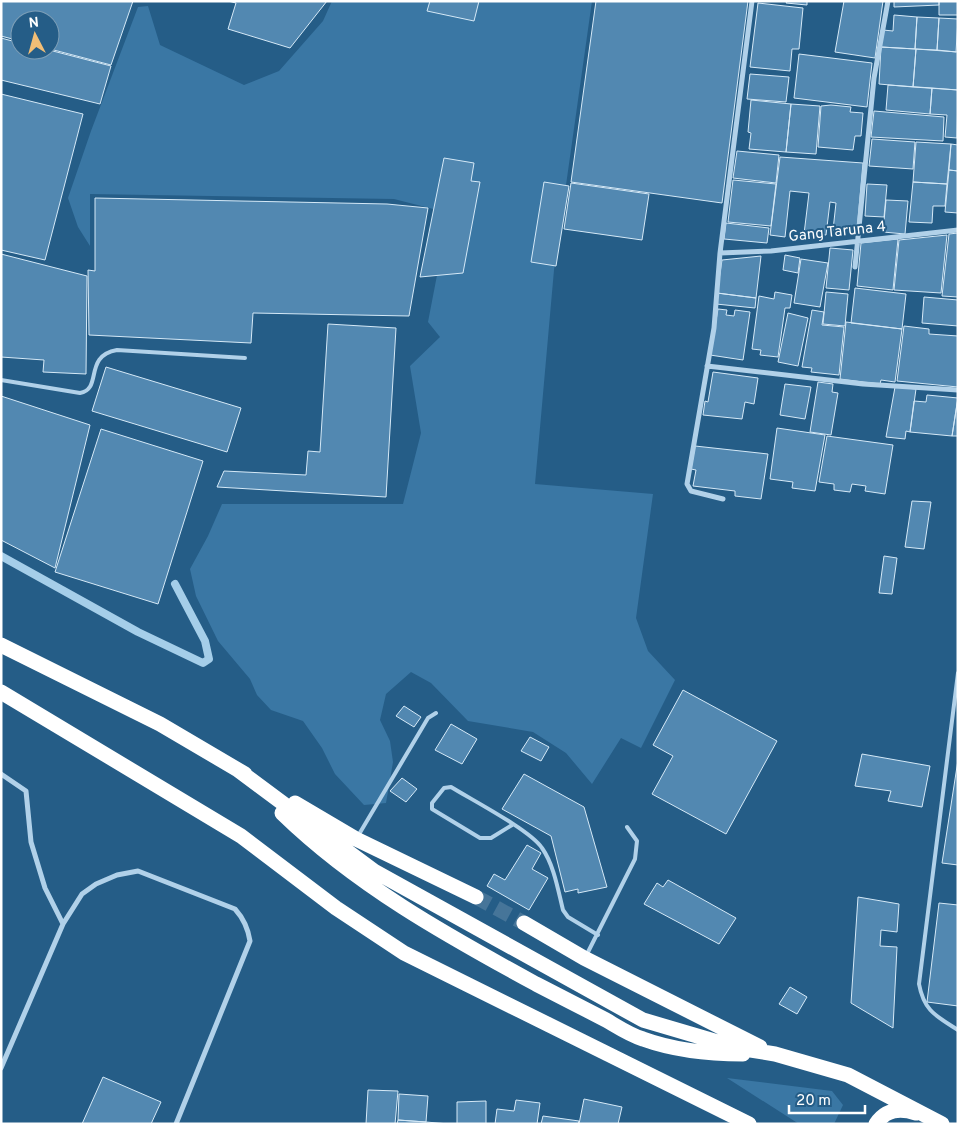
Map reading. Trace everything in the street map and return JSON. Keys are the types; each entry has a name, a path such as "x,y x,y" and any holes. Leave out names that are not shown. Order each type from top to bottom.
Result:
{"highway":[{"path":"1,645 160,724 356,839 476,897"},
{"path":"1,692 240,836 336,908 404,953 749,1124"},
{"path":"238,770 304,835 362,880 401,907 552,993 651,1042 678,1049 712,1054 775,1054"},
{"path":"238,770 374,871 643,1020 738,1048 775,1054 848,1075 939,1122"},
{"path":"524,923 584,958 775,1054"},
{"path":"876,1124 882,1114 902,1109 939,1122"}],"street":[{"path":"722,499 691,491 687,484 714,328 720,253 752,1"},
{"path":"855,267 874,78 888,1"},
{"name":"Gang Taruna 4","path":"720,253 771,251 958,230"},
{"path":"707,366 863,384 958,390"},
{"path":"1,774 26,791 31,842 45,888 63,924"},
{"path":"1,1068 63,924 82,894 96,884 117,875 138,871 235,909 243,917 249,930 250,941 176,1124"}],"lane":[{"path":"1,380 80,393 86,392 90,388 99,358 106,352 117,350 245,358"},
{"path":"958,673 918,984 920,994 930,1012 958,1030"},
{"path":"356,839 428,718 436,713"},
{"path":"512,825 491,838 480,838 432,809 432,803 444,788 451,787 512,825 542,848 550,865 563,910 568,917 598,935"},
{"path":"584,958 598,935 635,859 637,841 626,827"}],"shaded area":[{"path":"332,1 592,1 554,270 535,484 653,494 636,618 648,651 675,680 641,748 621,738 592,784 566,753 533,732 468,721 431,683 411,672 386,694 380,720 390,741 393,762 386,803 364,805 335,774 322,748 303,721 271,710 257,695 250,679 218,641 196,596 190,569 208,536 222,504 403,504 421,433 410,366 440,337 428,322 449,213 394,199 90,194 90,246 78,227 68,198 138,7 148,6 160,45 244,85 279,71 323,21"},
{"path":"727,1078 832,1091 843,1105 834,1124 799,1124"}],"building":[{"path":"1,1 133,1 111,65 60,52 60,10 10,10 10,38 1,36"},
{"path":"228,1 327,1 290,48 228,29 236,3"},
{"path":"430,1 479,1 474,21 427,11"},
{"path":"596,1 748,1 722,203 571,182"},
{"path":"787,1 807,1 807,5 786,3"},
{"path":"844,1 883,1 875,58 835,52"},
{"path":"894,1 939,1 939,5 894,7"},
{"path":"939,1 958,1 958,15 939,15"},
{"path":"758,3 803,8 799,49 792,49 790,71 750,67"},
{"path":"894,15 917,17 915,49 881,47 883,30 893,31"},
{"path":"917,17 939,18 937,50 915,49"},
{"path":"939,18 958,19 956,52 937,50"},
{"path":"1,38 10,40 10,60 60,60 60,53 111,66 100,104 1,80"},
{"path":"881,47 916,49 913,87 879,84"},
{"path":"916,49 958,52 958,90 913,87"},
{"path":"799,54 872,63 867,107 794,98"},
{"path":"750,74 789,77 786,102 747,99"},
{"path":"888,85 932,88 930,114 886,110"},
{"path":"932,88 958,90 957,138 945,137 947,115 930,114"},
{"path":"1,94 83,114 45,260 1,250"},
{"path":"751,100 791,104 786,152 749,149 751,133 748,132"},
{"path":"791,104 820,106 816,154 786,152"},
{"path":"821,106 851,107 850,112 863,113 861,136 855,136 853,150 818,147"},
{"path":"874,111 944,117 943,141 871,137"},
{"path":"872,139 915,142 913,169 869,166"},
{"path":"916,142 951,144 947,184 913,182"},
{"path":"951,144 958,145 958,171 949,170"},
{"path":"737,151 779,155 776,183 733,178"},
{"path":"780,157 863,163 857,231 833,230 836,203 830,202 826,235 804,234 809,193 790,191 785,237 770,235"},
{"path":"444,158 474,163 471,181 480,182 463,273 420,277"},
{"path":"949,170 958,171 958,213 945,212"},
{"path":"733,180 776,184 771,226 728,222"},
{"path":"544,182 569,186 556,266 531,262"},
{"path":"913,182 947,184 945,206 933,206 932,223 909,222"},
{"path":"571,183 649,194 642,240 564,229"},
{"path":"867,184 887,185 884,217 865,216"},
{"path":"95,198 387,204 428,208 409,316 253,313 251,343 89,335 88,270 95,271"},
{"path":"886,200 908,201 905,234 883,232"},
{"path":"726,223 769,228 767,243 724,239"},
{"path":"958,233 958,297 942,296 949,234"},
{"path":"947,235 941,293 894,290 899,240"},
{"path":"898,239 893,290 857,286 861,243"},
{"path":"830,248 853,250 849,290 826,288"},
{"path":"1,254 87,276 86,374 43,372 44,360 1,357"},
{"path":"785,255 800,258 798,273 783,270"},
{"path":"761,256 756,298 717,293 722,260"},
{"path":"801,259 828,263 820,307 794,303"},
{"path":"855,288 906,294 902,329 851,323"},
{"path":"775,292 792,295 790,308 785,308 778,357 760,355 761,350 752,349 759,296 774,299"},
{"path":"826,292 848,294 845,326 823,324"},
{"path":"717,293 756,298 755,308 716,304"},
{"path":"924,297 958,300 958,326 922,323"},
{"path":"718,309 727,310 726,315 734,316 735,310 750,312 743,360 710,355"},
{"path":"812,310 824,312 822,325 844,327 839,375 811,372 812,368 802,367"},
{"path":"788,313 808,318 798,366 778,362"},
{"path":"846,322 902,329 895,382 881,380 880,384 840,379"},
{"path":"328,324 396,328 386,497 217,487 224,471 306,475 308,451 320,452"},
{"path":"904,326 929,329 929,334 958,336 958,387 897,381"},
{"path":"106,367 241,408 227,452 92,411"},
{"path":"713,372 758,378 754,404 745,402 742,419 703,415 705,401 708,402"},
{"path":"818,382 833,384 832,392 838,393 831,435 810,432"},
{"path":"785,384 811,387 805,419 780,415"},
{"path":"895,387 916,389 910,432 906,431 905,439 886,437"},
{"path":"927,395 958,398 952,436 910,432 914,401 926,402"},
{"path":"1,396 90,425 55,568 1,540"},
{"path":"958,397 958,436 952,436"},
{"path":"777,428 825,435 815,491 792,488 793,482 770,479"},
{"path":"101,429 203,461 158,604 55,572"},
{"path":"827,436 893,445 885,494 865,491 866,486 852,484 850,492 834,490 834,484 819,482"},
{"path":"695,446 768,454 761,499 735,496 735,491 693,486 696,470 691,469"},
{"path":"912,501 931,502 924,549 905,547"},
{"path":"884,556 897,558 892,594 879,593"},
{"path":"683,690 777,741 726,834 652,794 673,756 653,745"},
{"path":"404,706 421,717 414,727 396,716"},
{"path":"451,724 477,739 462,764 435,750"},
{"path":"530,737 549,747 541,761 521,751"},
{"path":"862,754 930,766 922,807 888,801 891,791 855,786"},
{"path":"958,760 958,865 942,863"},
{"path":"524,774 584,807 607,887 578,893 578,889 565,892 551,836 502,809"},
{"path":"402,778 417,789 406,802 390,791"},
{"path":"527,845 541,853 532,869 548,878 529,910 487,886 494,874 505,880"},
{"path":"668,880 736,918 719,944 644,904 657,883 663,887"},
{"path":"858,897 899,904 897,932 881,930 880,946 897,947 893,1028 851,1003"},
{"path":"939,903 958,905 958,1006 927,1002"},
{"path":"790,987 807,997 797,1014 779,1004"},
{"path":"103,1077 161,1102 151,1124 82,1124"},
{"path":"368,1090 398,1091 395,1124 366,1124"},
{"path":"399,1094 428,1096 426,1122 398,1120"},
{"path":"584,1099 622,1107 618,1124 579,1124"},
{"path":"516,1100 540,1103 537,1124 495,1124 497,1109 514,1111"},
{"path":"486,1101 486,1124 457,1124 457,1102"},
{"path":"543,1116 579,1121 578,1124 541,1124"},
{"path":"398,1120 426,1122 449,1124 397,1124"}],"waterway":[{"path":"1,556 138,632 203,663 209,659 205,641 175,584"}],"tunnel":[{"path":"476,897 524,923"}]}
